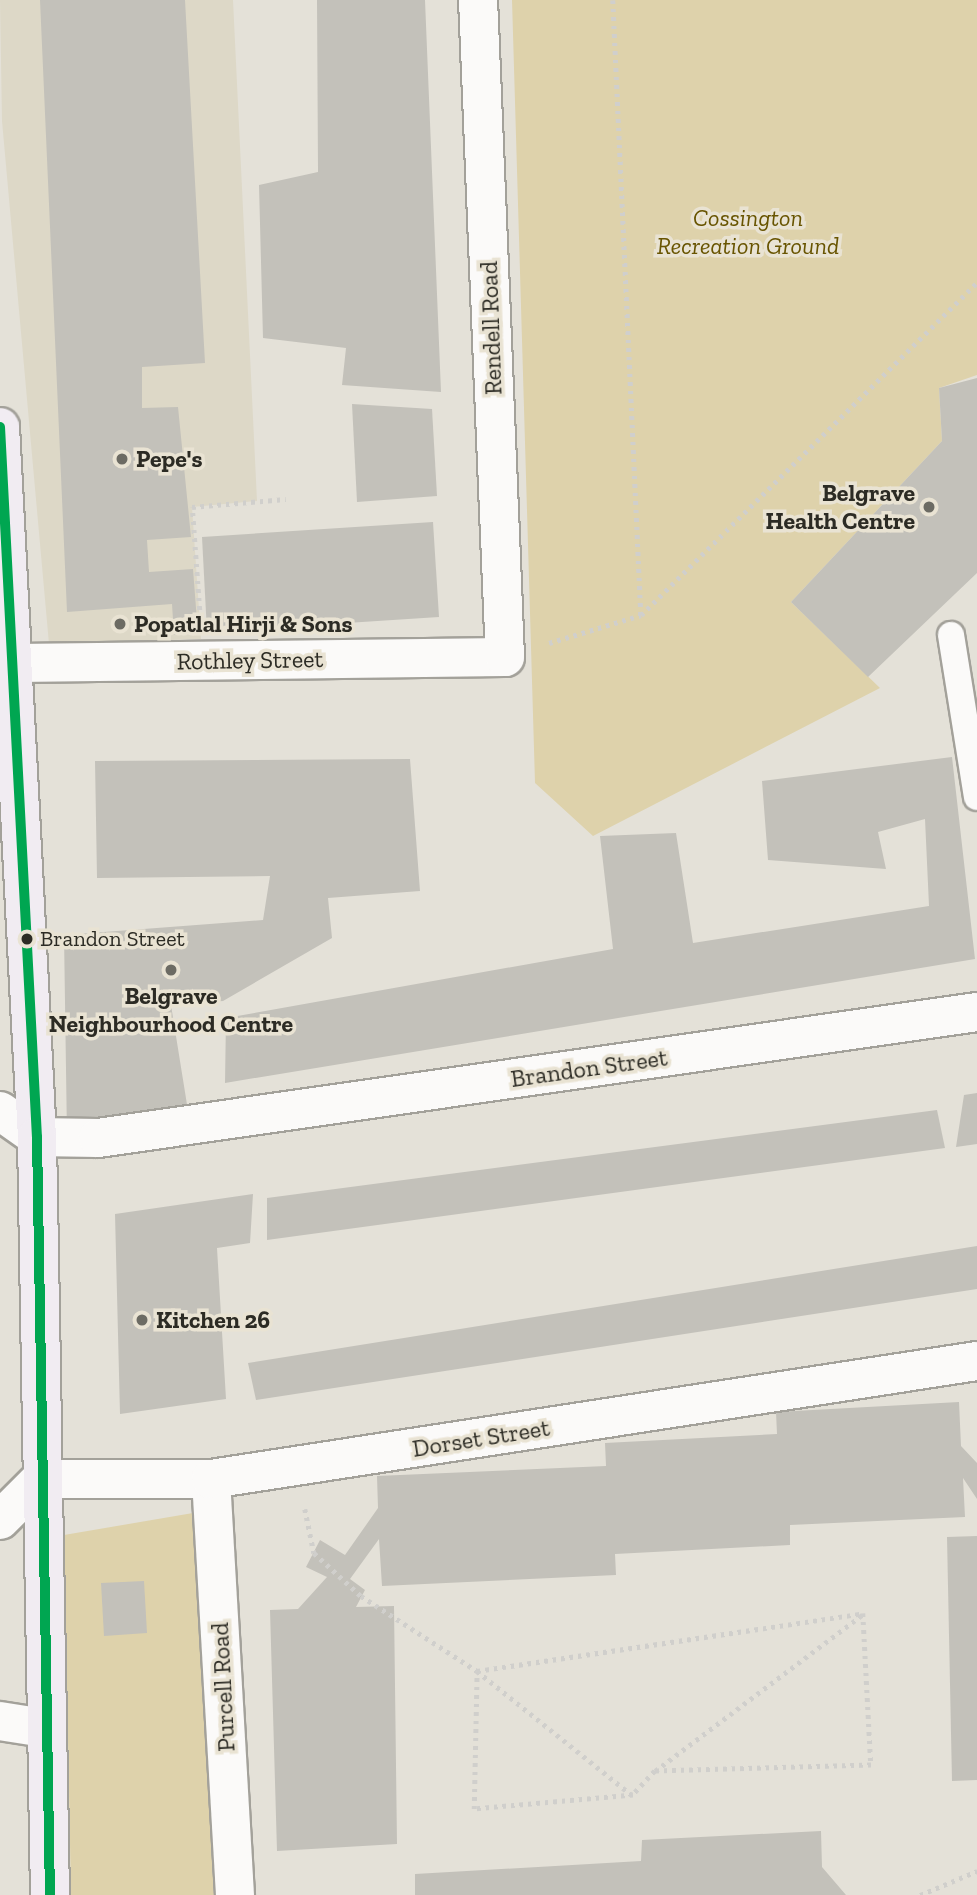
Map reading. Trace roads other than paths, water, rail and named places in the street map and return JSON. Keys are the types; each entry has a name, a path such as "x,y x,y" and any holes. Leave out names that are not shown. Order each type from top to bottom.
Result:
{"main road":[{"path":"0,427 8,657 37,1137 44,1728 50,1895"}],"street":[{"name":"Rendell Road","path":"478,0 505,657"},
{"name":"Rothley Street","path":"8,657 203,661 505,657"},
{"name":"Brandon Street","path":"37,1137 98,1138 977,1012"},
{"path":"0,1111 37,1137"},
{"name":"Dorset Street","path":"41,1479 211,1479 977,1361"},
{"path":"0,1520 41,1479"},
{"name":"Purcell Road","path":"211,1479 235,1895"},
{"path":"0,1721 44,1728"}],"lane":[{"path":"951,635 977,797"}],"place":[{"name":"Pepe's","path":"122,459"},
{"name":"Belgrave Health Centre","path":"929,507"},
{"name":"Popatlal Hirji & Sons","path":"120,624"},
{"name":"Brandon Street","path":"27,939"},
{"name":"Belgrave Neighbourhood Centre","path":"171,970"},
{"name":"Kitchen 26","path":"142,1320"}],"park label":[{"name":"Cossington Recreation Ground","path":"748,232"}]}
